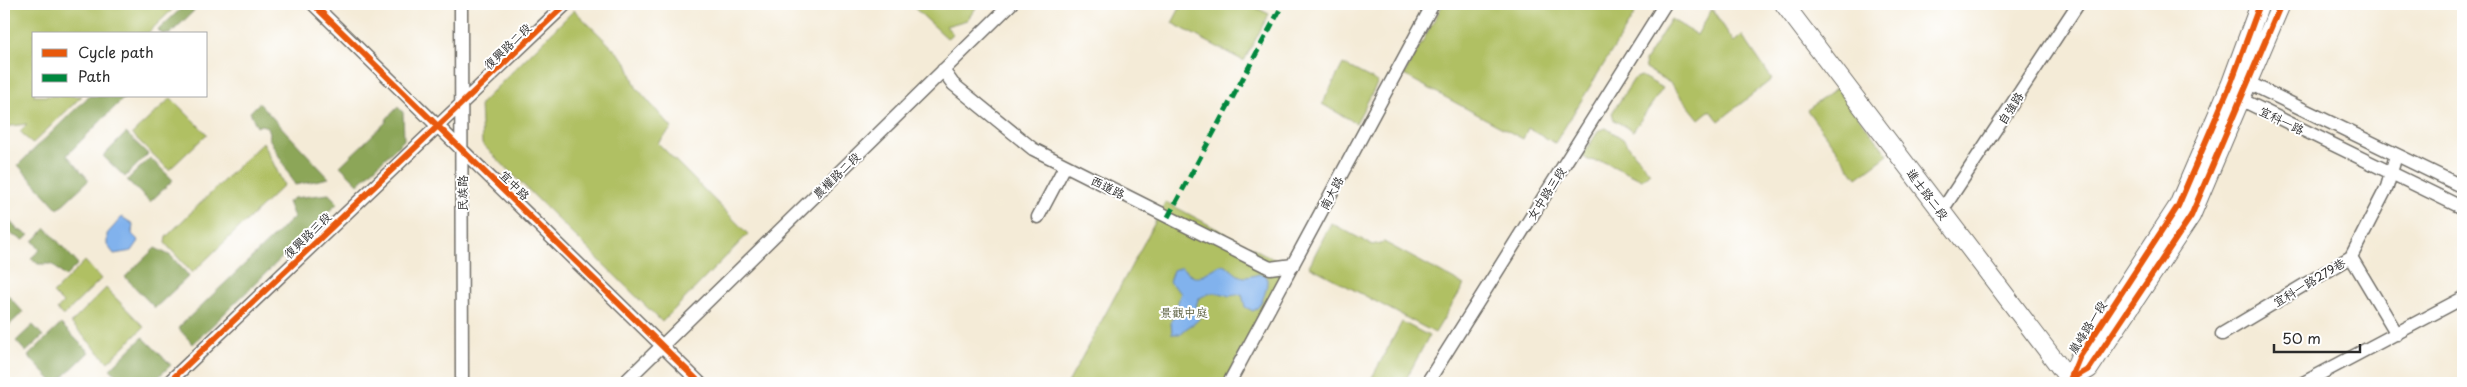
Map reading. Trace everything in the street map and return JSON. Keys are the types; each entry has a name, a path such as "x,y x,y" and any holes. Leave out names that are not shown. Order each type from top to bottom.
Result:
{"main road":[{"name":"進士路二段","path":"1784,4 2069,382"},
{"name":"嵐峰路一段","path":"2069,382 2079,358 2178,206 2231,83 2260,4"},
{"name":"嵐峰路一段","path":"2069,382 2089,369 2192,216 2281,4"}],"street":[{"name":"宜中路","path":"313,4 700,383"},
{"name":"民族路","path":"461,4 463,104 462,383"},
{"name":"復興路二段","path":"463,104 566,4"},
{"name":"農權路二段","path":"624,383 1010,4"},
{"name":"南大路","path":"1229,383 1433,4"},
{"name":"女中路三段","path":"1427,383 1666,4"},
{"name":"自強路","path":"1941,212 2078,4"},
{"name":"西道路","path":"943,70 953,84 1032,149 1270,268 1292,265"},
{"name":"宜科一路","path":"2231,83 2249,83 2463,187"},
{"path":"2231,83 2242,100"},
{"name":"宜科一路","path":"2242,100 2463,208"},
{"name":"復興路三段","path":"168,383 463,104"},
{"name":"宜科一路279巷","path":"2222,334 2351,257 2387,187 2396,154"},
{"path":"1038,217 1065,166"},
{"path":"2351,257 2397,334"},
{"path":"2304,383 2463,298"}],"green space":[{"path":"4,4 178,4 149,32 32,32 32,98 80,98 32,144 20,131 27,124 4,127"},
{"path":"186,4 201,4 172,32 160,32 158,30"},
{"path":"910,4 979,4 967,20 946,26 953,34 947,38"},
{"path":"1182,4 1248,4 1269,14 1244,61 1172,23"},
{"path":"1443,4 1641,4 1555,143 1528,128 1523,139 1404,75"},
{"path":"1712,9 1734,42 1742,35 1772,79 1719,121 1710,110 1699,119 1670,83 1646,69 1645,61 1671,19 1697,35"},
{"path":"574,10 626,61 636,87 672,128 658,143 748,234 662,322 482,144 480,104"},
{"path":"1343,64 1378,82 1356,123 1322,104"},
{"path":"1641,76 1663,88 1633,131 1614,120 1612,113 1634,79"},
{"path":"1837,88 1888,155 1857,178 1807,110"},
{"path":"87,98 124,98 67,155 89,180 58,209 18,165"},
{"path":"171,98 207,134 169,170 132,134"},
{"path":"259,103 329,178 295,185 269,138 268,127 261,125 257,127 250,112"},
{"path":"398,107 403,112 404,140 358,184 340,166 386,122 387,118"},
{"path":"1606,128 1623,139 1650,173 1642,180 1604,162 1588,160 1582,156 1599,130"},
{"path":"126,133 148,154 125,177 103,156"},
{"path":"263,142 284,185 192,273 165,243 166,237"},
{"path":"150,158 173,180 150,202 127,180"},
{"path":"329,194 338,203 193,344 178,328 294,217 288,202 294,198"},
{"name":"景觀中庭","path":"1166,202 1287,266 1224,383 1068,383"},
{"path":"4,215 17,229 29,235 24,240 12,235 4,225"},
{"path":"1331,223 1372,245 1384,242 1464,285 1435,333 1309,266"},
{"path":"46,228 78,264 65,277 52,264 38,264 31,258 40,250 33,241"},
{"path":"155,248 171,256 189,276 155,308 125,277"},
{"path":"85,261 101,279 63,316 57,310 63,303 53,293"},
{"path":"106,288 144,327 108,362 71,323"},
{"path":"4,291 23,312 6,328 4,326"},
{"path":"1402,322 1429,336 1404,383 1369,383"},
{"path":"61,324 89,352 57,383 54,383 28,356"},
{"path":"33,325 43,336 26,352 16,341"},
{"path":"143,337 171,365 152,383 124,383 110,369"}],"water":[{"path":"122,217 133,224 132,234 139,241 132,251 114,254 107,245 107,234"},
{"path":"1220,265 1227,266 1241,276 1266,275 1266,289 1259,305 1253,311 1245,307 1242,294 1229,296 1217,293 1209,294 1198,300 1196,306 1200,317 1198,320 1181,334 1172,334 1171,323 1181,293 1169,282 1173,270 1181,267 1194,277 1199,277"}],"marked path":[{"path":"1168,217 1283,4"}],"cycle path":[{"path":"313,4 700,383"},
{"path":"168,383 566,4"},
{"path":"2070,380 2079,358 2178,206 2231,83 2260,4"},
{"path":"2070,380 2089,369 2191,216 2281,4"}]}
